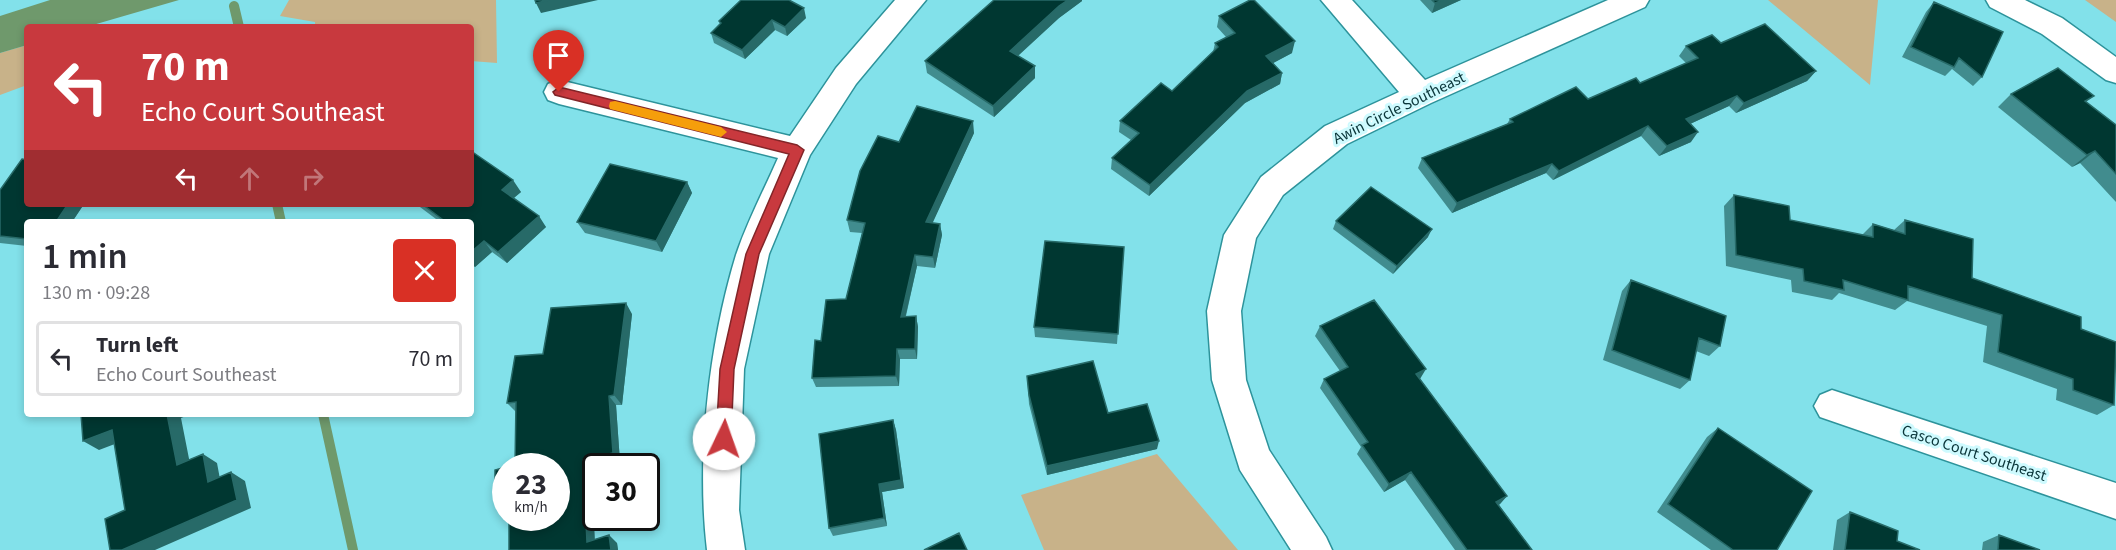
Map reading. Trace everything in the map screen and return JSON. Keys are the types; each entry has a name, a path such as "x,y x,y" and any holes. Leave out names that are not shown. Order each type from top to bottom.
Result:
{"street":[{"path":"726,550 721,510 727,369 753,254 797,150 846,76 912,0"},
{"path":"1335,0 1420,95"},
{"name":"Awin Circle Southeast","path":"1313,550 1253,458 1229,380 1224,311 1240,235 1272,186 1336,135 1420,95 1635,0"},
{"path":"2000,0 2052,26 2116,72"},
{"path":"559,92 797,150"},
{"name":"Casco Court Southeast","path":"1832,406 2116,501"}],"shaded area":[{"path":"50,0 179,0 96,24 24,24 24,46 0,53 0,16"},
{"path":"289,0 496,0 497,63 474,61 474,24 315,24 315,22 280,16"},
{"path":"1768,0 1878,0 1870,85"},
{"path":"2085,0 2116,0 2116,22"},
{"path":"24,46 24,86 0,95 0,53"},
{"path":"1157,454 1238,550 1044,550 1021,495"}],"building":[{"path":"741,0 789,0 804,8 785,27 772,20 742,50 711,33 721,23 719,21"},
{"path":"994,0 1068,0 1010,51 1035,66 993,106 925,61"},
{"path":"1254,0 1295,41 1266,56 1282,73 1247,91 1150,185 1112,158 1139,133 1120,121 1161,83 1172,91 1218,47 1215,43 1235,33 1219,16"},
{"path":"1934,2 2003,32 1982,77 1959,58 1954,67 1911,47"},
{"path":"1765,24 1816,71 1744,103 1737,96 1686,119 1698,132 1667,146 1648,126 1559,171 1552,164 1457,203 1422,158 1513,122 1510,119 1576,87 1588,99 1636,78 1640,83 1698,58 1686,46 1712,35 1721,43"},
{"path":"2058,68 2094,96 2085,101 2116,125 2116,174 2095,151 2087,155 2011,94"},
{"path":"917,106 973,121 926,222 940,224 933,257 915,255 901,317 916,316 915,349 897,349 896,376 812,378 815,340 821,341 826,300 846,299 865,223 847,220 860,171 878,136 899,142"},
{"path":"474,153 513,180 502,190 539,216 498,252 484,241 474,249 474,219 442,219 426,207 474,207"},
{"path":"22,159 24,159 24,207 66,207 58,219 24,219 24,239 0,236 0,190"},
{"path":"610,164 687,182 656,241 577,222"},
{"path":"1371,187 1432,229 1397,266 1336,221"},
{"path":"1734,195 1789,206 1790,220 1873,237 1873,224 1905,234 1905,220 1973,239 1972,278 2081,317 2081,329 2116,342 2114,405 2073,390 2073,379 1998,352 2002,315 1908,286 1908,300 1843,280 1844,290 1804,281 1803,269 1736,255"},
{"path":"1045,241 1124,247 1118,334 1034,327"},
{"path":"1631,280 1726,316 1720,346 1699,338 1690,380 1612,350"},
{"path":"1374,300 1426,369 1416,374 1507,496 1496,502 1532,550 1467,550 1411,472 1389,484 1362,445 1368,442 1324,379 1348,367 1320,326"},
{"path":"626,303 614,395 609,396 613,453 582,453 582,531 586,531 587,542 609,535 611,550 509,550 509,531 570,531 570,453 515,453 516,402 507,403 515,356 543,354 551,308"},
{"path":"1093,361 1108,413 1147,404 1159,441 1047,466 1029,395 1027,376"},
{"path":"81,417 168,417 177,465 203,454 208,482 231,472 237,500 122,550 110,550 105,519 125,510 112,430 83,441"},
{"path":"893,420 901,480 879,484 884,518 829,528 819,434"},
{"path":"1718,428 1812,491 1777,550 1733,550 1668,504"},
{"path":"1850,512 1898,531 1897,541 1920,550 1845,550"},
{"path":"959,533 967,550 924,550"},
{"path":"1999,535 2040,550 1998,550"}],"waterway":[{"path":"234,6 238,24"},
{"path":"278,207 280,219"},
{"path":"324,417 353,550"}],"slow traffic":[{"path":"615,106 721,132"}],"route":[{"path":"559,92 797,150 753,254 727,369 724,439"}]}
